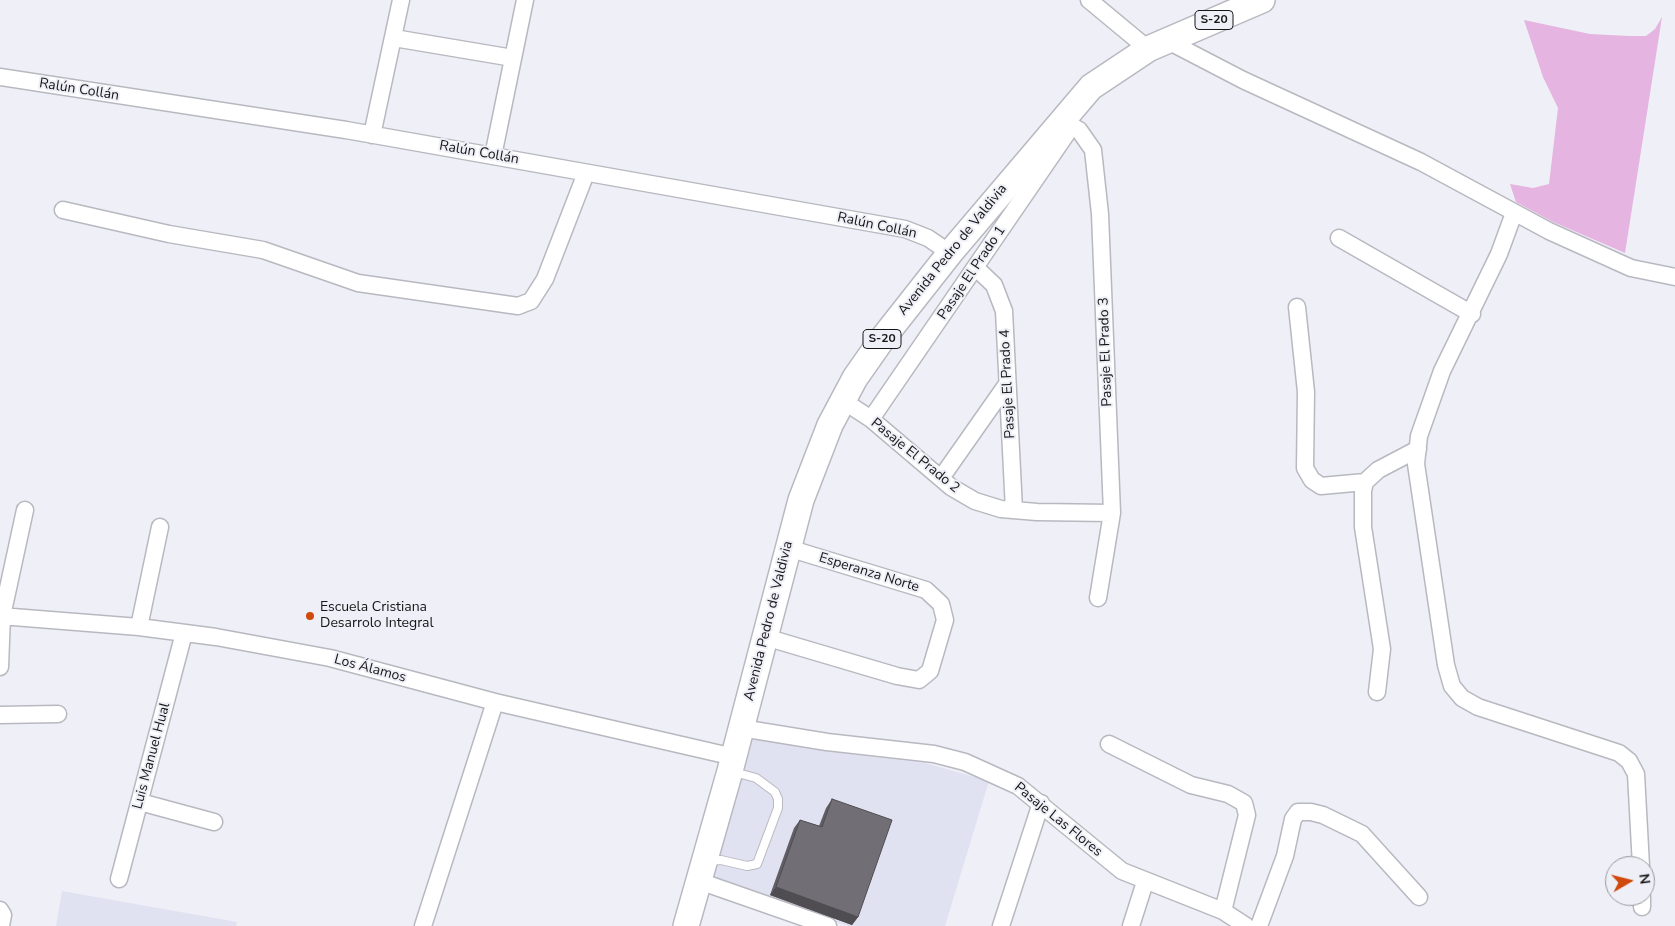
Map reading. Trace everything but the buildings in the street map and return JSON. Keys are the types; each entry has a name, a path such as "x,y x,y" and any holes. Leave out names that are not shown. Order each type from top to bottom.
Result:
{"main road":[{"name":"Avenida Pedro de Valdivia","path":"686,926 732,764 788,548 809,476 842,400 883,338 950,253 1067,123 1091,86 1157,44 1262,0"}],"street":[{"path":"372,135 401,0"},
{"path":"493,156 525,0"},
{"path":"1089,0 1157,44 1243,80 1421,162 1514,213 1631,268 1675,277"},
{"path":"394,38 513,58"},
{"name":"Ralún Collán","path":"0,77 372,135 905,229 928,238 950,253"},
{"name":"Pasaje El Prado 1","path":"871,419 976,268 1067,123"},
{"name":"Pasaje El Prado 3","path":"1067,123 1090,143 1095,158 1100,214 1112,513 1098,598"},
{"path":"63,210 170,234 263,250 358,283 518,306 531,301 545,278 586,173"},
{"path":"1514,213 1500,254 1472,314 1442,371 1419,436 1416,464 1446,665 1452,686 1462,698 1478,707 1619,752 1629,761 1636,774 1640,856"},
{"path":"1339,238 1472,314"},
{"name":"Pasaje El Prado 4","path":"976,268 994,285 1002,302 1014,510"},
{"path":"1297,307 1306,392 1305,468 1312,480 1321,486 1365,482 1378,470 1418,449"},
{"path":"941,478 1007,384"},
{"name":"Pasaje El Prado 2","path":"842,400 871,419 962,495 975,501 1001,509 1112,513"},
{"path":"1365,482 1363,527 1382,649 1376,692"},
{"path":"0,667 1,616 25,510"},
{"path":"139,627 160,527"},
{"name":"Esperanza Norte","path":"765,637 910,680 923,679 930,671 945,620 941,604 930,593 920,588 788,548"},
{"name":"Los Álamos","path":"1,616 139,627 330,658 732,764"},
{"name":"Luis Manuel Hual","path":"119,879 184,633"},
{"path":"423,926 495,702"},
{"path":"0,714 58,714"},
{"name":"Pasaje Las Flores","path":"741,728 827,742 934,754 965,762 1018,786 1041,803 1111,863 1145,882 1180,892 1223,911 1246,926"},
{"path":"1109,744 1191,785 1228,794 1244,803 1247,815 1223,911"},
{"path":"140,802 214,822"},
{"path":"1001,926 1041,803"},
{"path":"1259,926 1285,856 1294,819 1298,812 1323,815 1362,834 1419,897"},
{"path":"702,872 828,926"},
{"path":"1131,926 1145,882"},
{"path":"0,910 3,915 1,926"}],"lane":[{"path":"702,872 714,859 747,866 757,864 778,808 775,792 732,764"}],"shaded area":[{"path":"1662,17 1625,253 1551,221 1516,202 1510,184 1533,188 1549,184 1558,108 1543,77 1524,20 1590,34 1646,36 1655,29"},
{"path":"750,740 765,740 825,751 925,763 989,781 945,926 848,926 710,878"},
{"path":"62,891 237,922 236,926 56,926"}],"place":[{"name":"Escuela Cristiana Desarrolo Integral","path":"310,616"}]}
